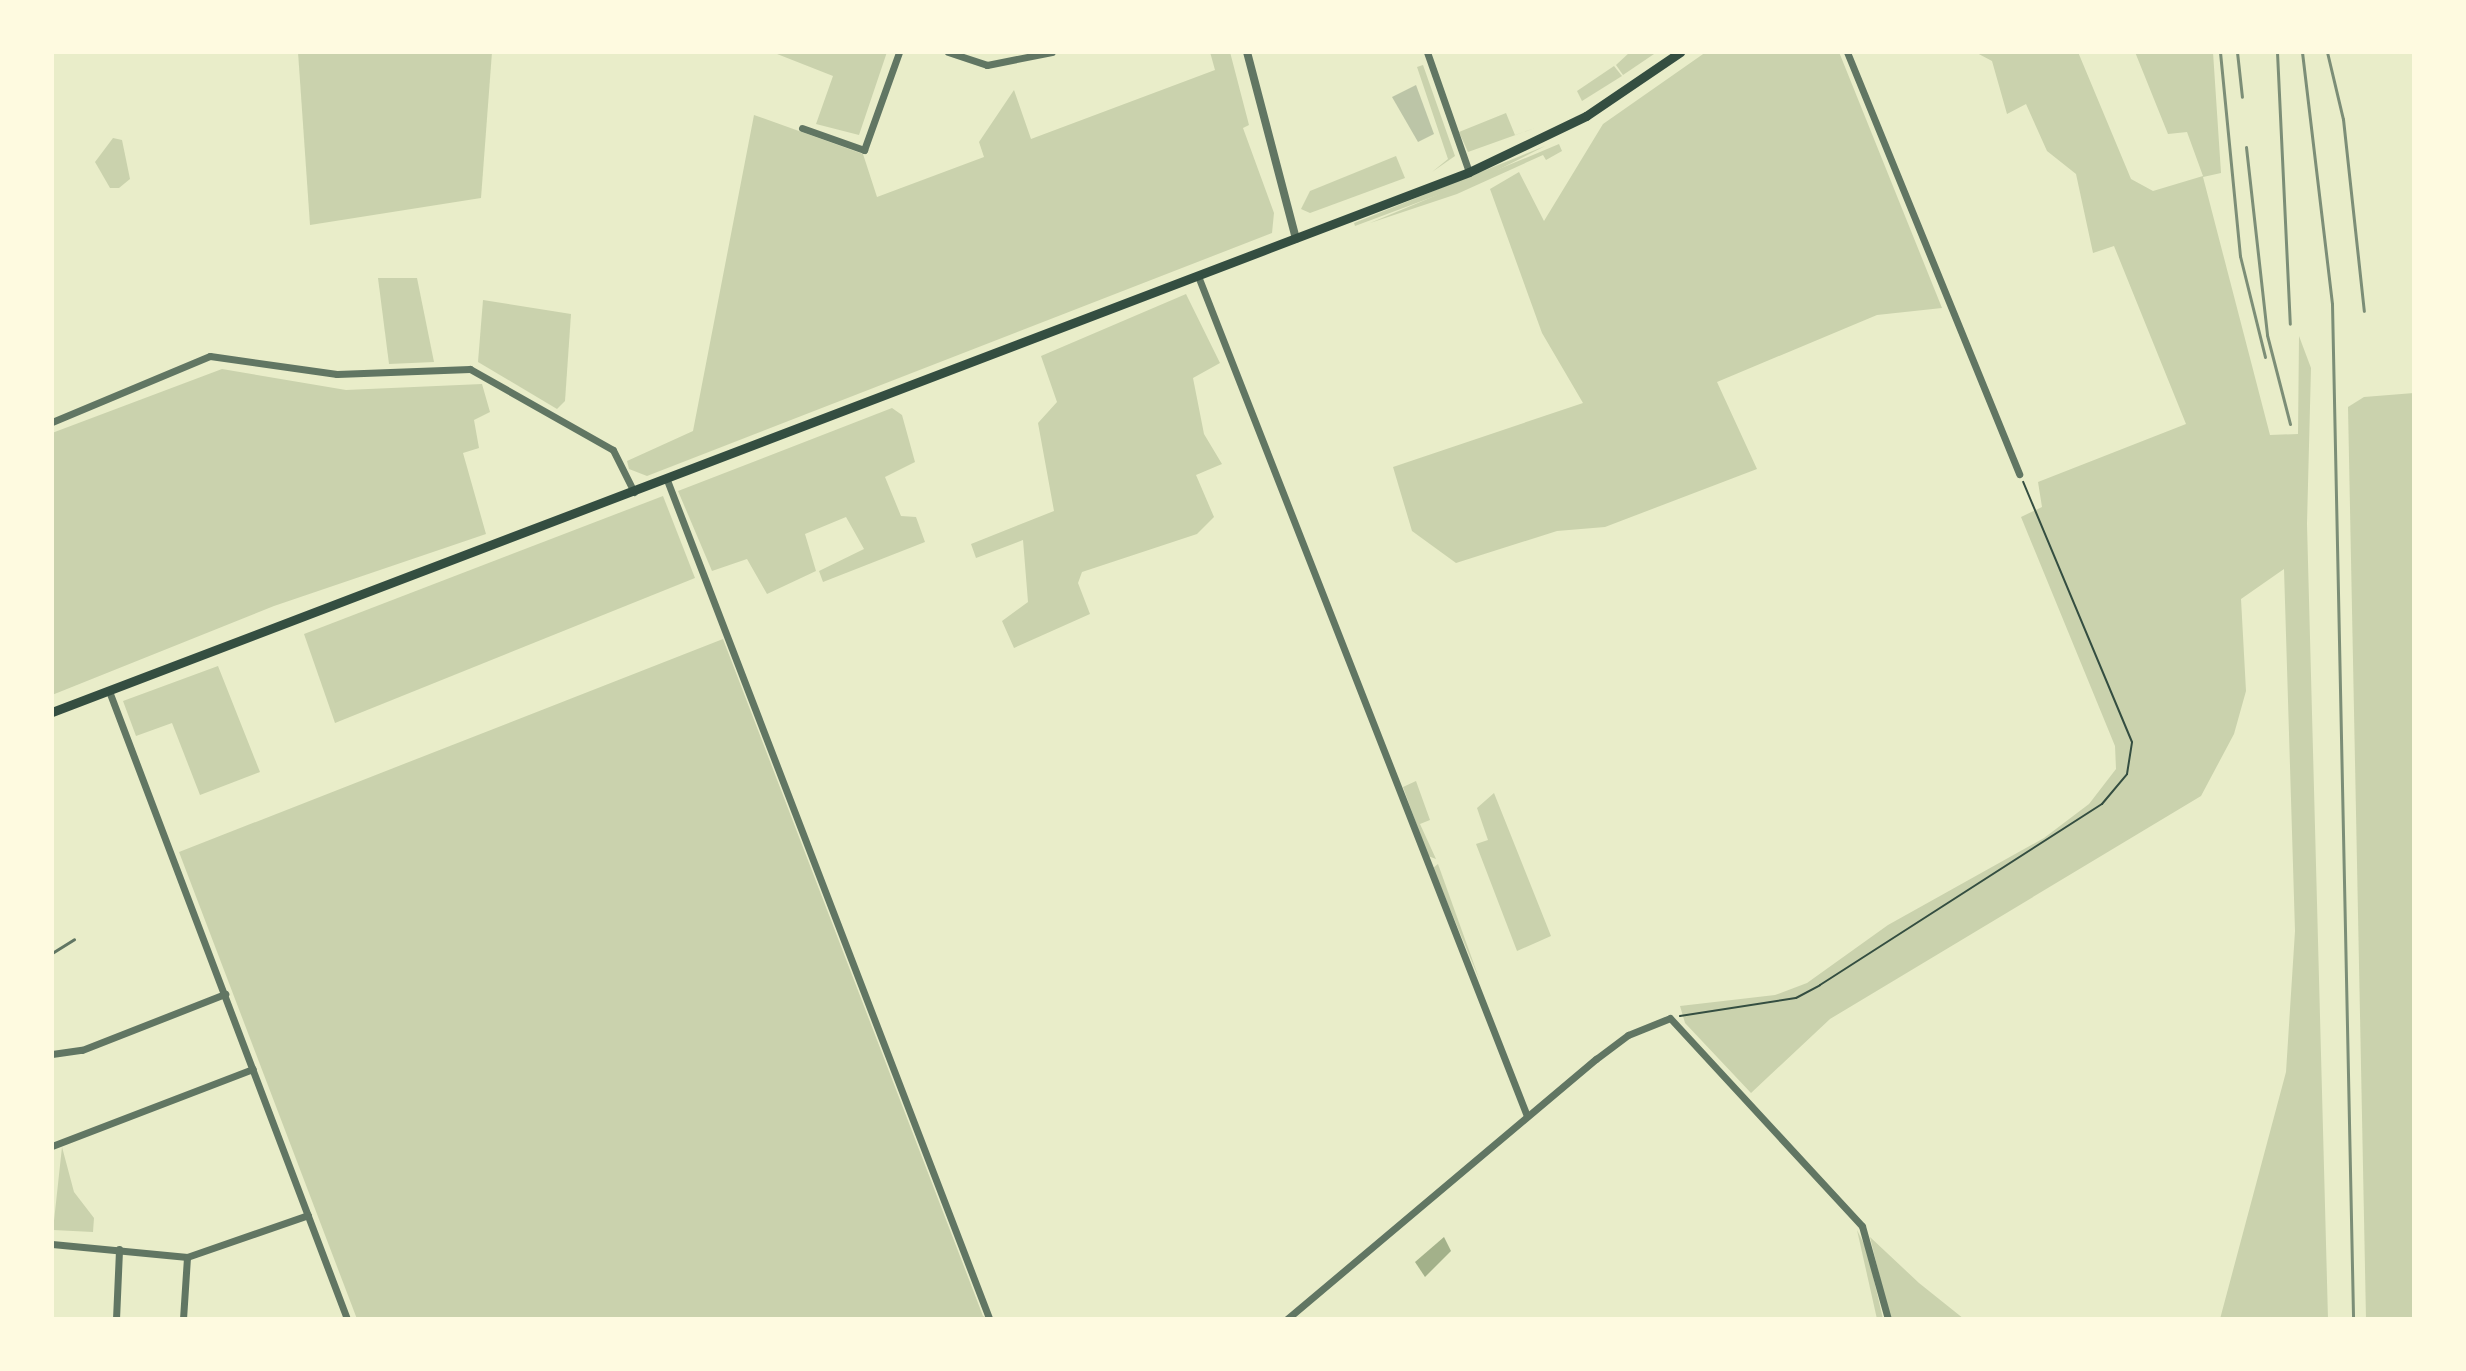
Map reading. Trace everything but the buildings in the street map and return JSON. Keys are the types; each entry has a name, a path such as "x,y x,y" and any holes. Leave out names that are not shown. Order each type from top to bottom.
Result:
{"main road":[{"path":"52,712 1469,172 1586,116 1680,52"}],"street":[{"path":"802,128 864,150 899,52"},
{"path":"948,52 987,65 1052,52"},
{"path":"1247,52 1296,239"},
{"path":"1427,52 1469,172"},
{"path":"1847,52 2019,474"},
{"path":"1198,276 1527,1116"},
{"path":"52,422 210,356 337,374 470,369 613,450 634,492"},
{"path":"667,480 989,1318"},
{"path":"109,691 347,1319"},
{"path":"52,1054 82,1050 225,994"},
{"path":"1287,1319 1628,1035 1670,1018 1862,1226 1888,1319"},
{"path":"52,1146 253,1069"},
{"path":"52,1254 52,1244 187,1257 308,1215"},
{"path":"116,1319 119,1249"},
{"path":"183,1319 187,1257"}],"lane":[{"path":"52,953 74,939"}],"path":[{"path":"1670,1018 1796,998 2102,804 2127,774 2132,742 2019,474"}],"shaded area":[{"path":"298,52 492,52 481,198 310,225"},
{"path":"772,52 887,52 859,135 816,124 833,76"},
{"path":"1210,52 1230,52 1249,125 1243,128 1274,213 1272,233 647,476 629,469 627,461 693,431 754,115 863,154 877,197 984,157 979,142 1014,90 1031,139 1215,70"},
{"path":"1630,52 1657,52 1623,75 1616,65"},
{"path":"1706,52 1839,52 1942,308 1877,315 1717,382 1757,469 1605,527 1557,531 1456,563 1412,531 1393,467 1583,403 1542,333 1490,189 1519,172 1544,221 1603,124"},
{"path":"1975,52 2078,52 2131,179 2153,191 2203,176 2187,132 2168,134 2135,52 2213,52 2221,173 2203,177 2270,435 2298,434 2299,336 2311,368 2307,524 2328,1319 2220,1319 2286,1072 2295,931 2284,569 2241,599 2246,691 2234,734 2201,796 1830,1019 1751,1093 1685,1023 1680,1006 1775,995 1807,983 1888,925 2044,838 2089,804 2116,769 2115,746 2021,517 2042,507 2038,482 2186,424 2114,246 2093,253 2076,174 2047,151 2026,104 2007,114 1992,61"},
{"path":"1423,65 1455,156 1432,172 1448,159 1417,67"},
{"path":"1614,66 1622,76 1582,101 1577,91"},
{"path":"1506,113 1515,135 1535,128 1468,152 1459,132"},
{"path":"113,138 122,140 130,179 119,188 110,188 95,162"},
{"path":"1559,144 1562,151 1546,160 1543,155 1457,194 1370,223"},
{"path":"1545,146 1478,180 1355,226 1354,223"},
{"path":"1396,156 1405,178 1310,213 1301,209 1310,191"},
{"path":"378,278 417,278 434,362 389,364"},
{"path":"1186,294 1220,363 1193,378 1204,434 1222,464 1196,475 1214,517 1197,534 1082,572 1078,583 1090,614 1014,648 1002,621 1028,602 1023,540 976,558 971,544 1054,511 1038,423 1057,402 1041,356"},
{"path":"483,300 571,314 565,401 557,409 478,362"},
{"path":"222,369 346,390 482,384 490,412 474,420 479,448 463,453 486,534 274,606 52,695 52,433"},
{"path":"2414,393 2414,1319 2366,1319 2348,407 2364,397"},
{"path":"892,408 902,415 915,462 885,477 901,516 916,517 925,542 823,582 819,571 864,549 846,517 805,534 816,571 767,594 747,559 712,571 678,491"},
{"path":"663,496 695,578 335,723 304,634"},
{"path":"723,639 983,1316 991,1319 357,1319 179,852"},
{"path":"218,666 260,772 200,795 172,723 136,736 123,701"},
{"path":"1416,781 1430,820 1420,824 1436,859 1428,856 1403,787"},
{"path":"1494,793 1551,936 1517,951 1476,844 1488,840 1477,808"},
{"path":"1438,864 1480,981 1433,868"},
{"path":"62,1147 74,1192 94,1218 93,1232 53,1230"},
{"path":"1857,1230 1867,1250 1883,1319 1877,1319"},
{"path":"1444,1237 1451,1251 1425,1277 1415,1262"},
{"path":"1870,1237 1919,1283 1964,1319 1890,1319"}],"railway":[{"path":"2220,52 2240,256 2265,357"},
{"path":"2237,52 2242,97"},
{"path":"2277,52 2290,324"},
{"path":"2302,52 2332,304 2353,1319"},
{"path":"2327,52 2343,119 2364,311"},
{"path":"2246,147 2267,335 2290,424"}]}
